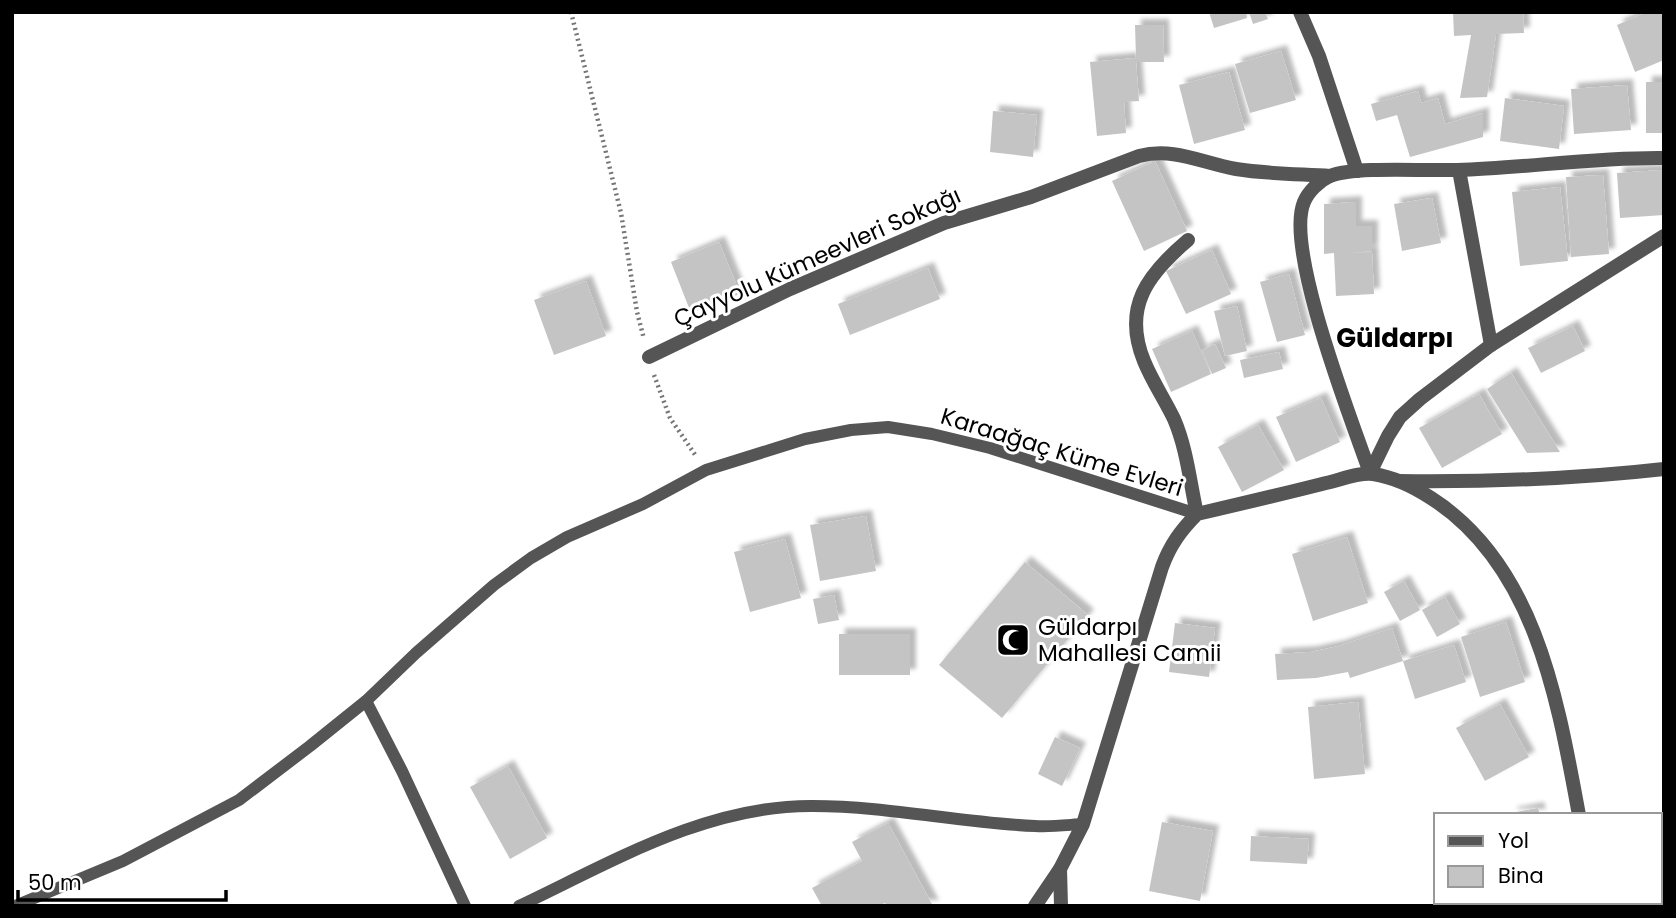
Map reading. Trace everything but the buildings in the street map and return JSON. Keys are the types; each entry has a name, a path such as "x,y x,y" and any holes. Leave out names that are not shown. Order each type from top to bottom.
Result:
{"street":[{"path":"1300,12 1319,56 1357,171"},
{"name":"Çayyolu Kümeevleri Sokağı","path":"649,357 790,289 933,228 1031,197 1155,152 1169,152 1247,170 1330,176 1357,171 1460,170 1664,158"},
{"path":"1460,170 1491,345"},
{"path":"1330,176 1315,187 1303,204 1300,218 1301,237 1313,303 1370,473"},
{"path":"1370,473 1400,417 1491,345 1664,236"},
{"path":"1188,240 1166,259 1151,278 1137,307 1135,324 1144,361 1174,421 1183,446 1197,514"},
{"path":"1035,906 1060,869 1083,824 1162,567 1169,548 1182,528 1197,514 1370,473 1400,481 1504,482 1596,477 1664,469"},
{"path":"1400,481 1446,508 1469,529 1502,572 1521,603 1541,648 1554,692 1579,813"},
{"path":"1060,869 1061,906"}],"lane":[{"name":"Karaağaç Küme Evleri","path":"15,906 123,861 239,800 366,701 445,627 531,558 567,537 643,504 706,470 805,439 851,430 888,427 990,448 1197,514"},
{"path":"366,701 465,906"},
{"path":"519,906 640,847 705,822 754,812 810,806 873,808 1038,826 1083,824"}],"path":[{"path":"572,12 621,213 637,313 657,387 670,418 706,470"}],"place":[{"name":"Güldarpı Mahallesi Camii","path":"1013,640"}],"district":[{"name":"Güldarpı","path":"1395,338"}]}
